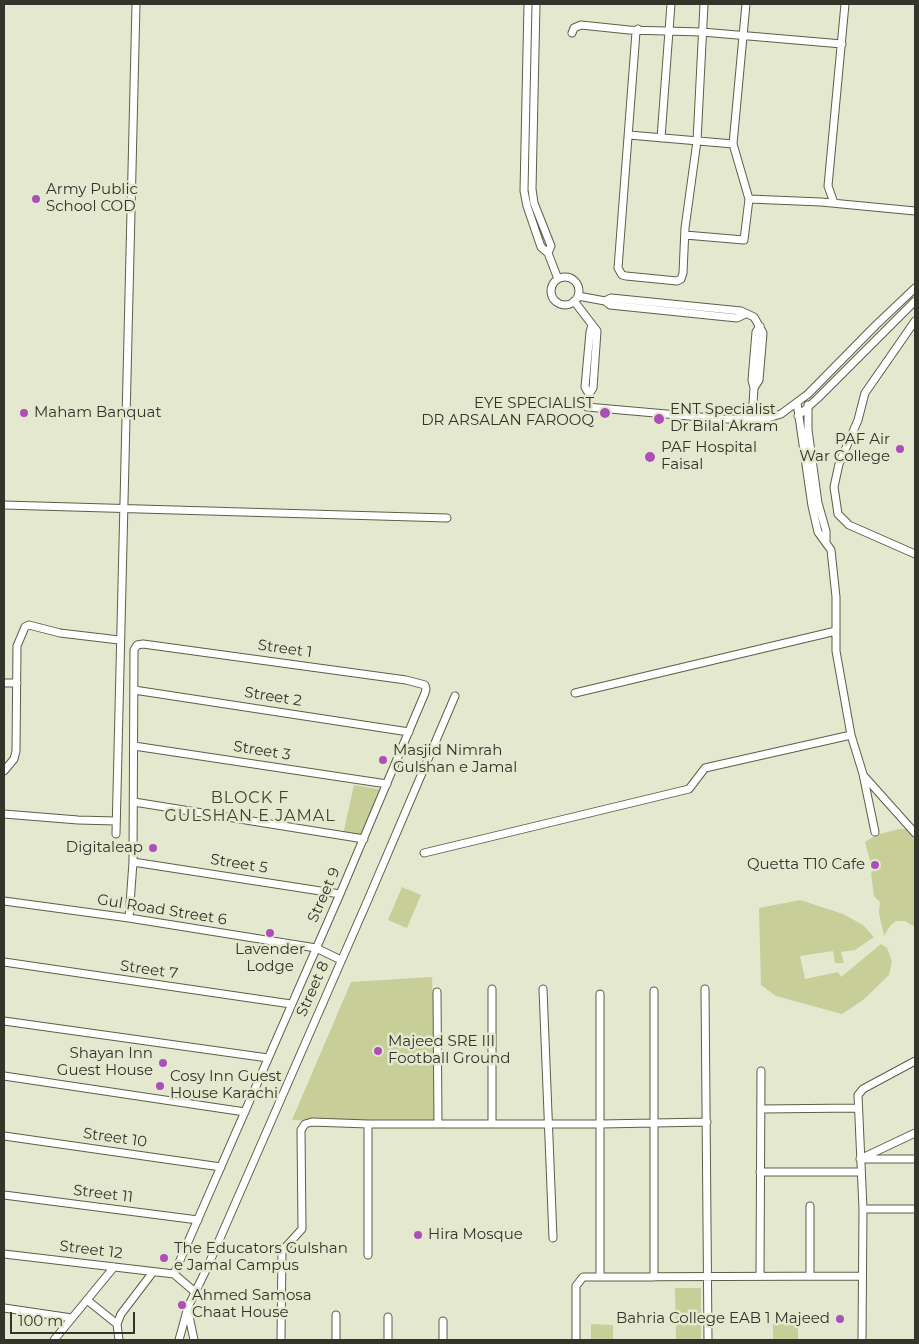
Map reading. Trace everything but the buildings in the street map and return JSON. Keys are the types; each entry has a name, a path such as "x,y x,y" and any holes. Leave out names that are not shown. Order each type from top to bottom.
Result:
{"street":[{"path":"116,834 119,640 136,4"},
{"path":"528,4 524,191 526,206 541,247 548,253 558,279"},
{"path":"536,4 532,189 534,203 551,246 548,253"},
{"path":"661,138 671,4"},
{"path":"638,29 636,32 618,268 626,276 672,281 681,279 683,273 685,235 697,141 704,4"},
{"path":"685,235 744,240 749,199 733,144 746,4"},
{"path":"834,203 828,186 845,4"},
{"path":"572,33 574,28 581,25 744,35 842,44"},
{"path":"629,135 733,144"},
{"path":"749,199 834,203 915,211"},
{"path":"565,277 571,278 579,289 576,298 568,304 562,305 556,302 551,290 553,283 565,277"},
{"path":"576,298 592,325 585,387 589,394 587,407 723,419 752,419 768,418 781,414 808,394 915,288"},
{"path":"576,298 605,301 610,305 737,318 745,314 754,317 760,326 756,332 752,380 754,388 752,419"},
{"path":"798,416 915,301"},
{"path":"915,321 865,393 858,420 839,464 834,487 838,514 848,524 915,554"},
{"path":"808,394 808,430 818,504 826,532 826,542"},
{"path":"796,403 812,506 818,532 831,550 836,597 836,651 851,735 875,832"},
{"path":"4,504 447,518"},
{"path":"4,771 14,760 16,751 17,646 26,627 119,640"},
{"path":"576,693 836,631"},
{"name":"Street 1","path":"134,690 134,650 137,645 142,644 406,680 425,685 426,689"},
{"path":"4,683 17,684"},
{"name":"Street 9","path":"174,1274 340,894 426,689"},
{"path":"129,918 133,862 134,690"},
{"name":"Street 2","path":"134,690 409,732"},
{"name":"Street 8","path":"179,1340 188,1307 207,1268 454,696"},
{"path":"424,853 689,788 705,768 851,735"},
{"name":"Street 3","path":"134,746 387,784"},
{"path":"862,774 915,833"},
{"path":"134,802 364,838"},
{"path":"4,814 116,821"},
{"name":"Street 5","path":"133,862 340,894"},
{"name":"Gul Road Street 6","path":"4,901 129,918 316,948 341,960"},
{"name":"Street 7","path":"4,962 291,1004"},
{"path":"492,989 492,1124"},
{"path":"543,989 553,1238"},
{"path":"705,989 708,1340"},
{"path":"654,991 654,1277"},
{"path":"437,992 438,1124"},
{"path":"600,994 600,1277"},
{"path":"4,1021 268,1058"},
{"path":"862,1340 863,1209 858,1095 863,1089 915,1061"},
{"path":"760,1276 762,1071"},
{"path":"4,1076 245,1112"},
{"path":"761,1108 858,1108"},
{"path":"281,1340 282,1251 302,1229 301,1130 305,1124 312,1122 368,1124 601,1124 707,1122"},
{"path":"368,1124 368,1255"},
{"path":"860,1159 915,1133"},
{"name":"Street 10","path":"4,1136 222,1167"},
{"path":"860,1159 915,1159"},
{"path":"760,1172 861,1172"},
{"name":"Street 11","path":"4,1195 198,1220"},
{"path":"810,1206 810,1276"},
{"path":"863,1209 915,1209"},
{"name":"Street 12","path":"4,1254 174,1274"},
{"path":"58,1339 72,1318 114,1267"},
{"path":"119,1340 117,1324 121,1314 153,1272"},
{"path":"174,1274 195,1292"},
{"path":"576,1340 576,1286 584,1278 862,1276"},
{"path":"87,1300 117,1324"},
{"path":"188,1307 194,1340"},
{"path":"4,1308 72,1318"},
{"path":"336,1315 336,1340"},
{"path":"388,1318 388,1340"},
{"path":"443,1321 443,1340"}],"green space":[{"path":"354,785 383,790 364,839 343,835"},
{"path":"899,829 908,829 915,837 915,926 905,921 896,921 890,926 884,936 879,913 880,902 874,896 871,873 873,872 865,842 876,835"},
{"path":"402,887 421,895 407,928 388,920"},
{"path":"800,900 843,914 863,925 874,937 855,950 841,952 844,963 835,963 833,951 800,956 805,979 838,972 841,977 881,944 887,948 892,962 889,975 863,1000 842,1014 776,996 761,985 759,908"},
{"name":"Majeed SRE III Football Ground","path":"432,977 438,1124 292,1120 351,982"},
{"path":"675,1288 701,1288 701,1340 676,1339"},
{"path":"591,1324 613,1325 613,1340 591,1340"},
{"path":"773,1324 798,1324 798,1340 773,1340"}],"place":[{"name":"Army Public School COD","path":"36,199"},
{"name":"Maham Banquat","path":"24,413"},
{"name":"EYE SPECIALIST DR ARSALAN FAROOQ","path":"605,413"},
{"name":"ENT Specialist Dr Bilal Akram","path":"659,419"},
{"name":"PAF Air War College","path":"900,449"},
{"name":"PAF Hospital Faisal","path":"650,457"},
{"name":"Masjid Nimrah Gulshan e Jamal","path":"383,760"},
{"name":"Digitaleap","path":"153,848"},
{"name":"Quetta T10 Cafe","path":"875,865"},
{"name":"Lavender Lodge","path":"270,933"},
{"name":"Majeed SRE III Football Ground","path":"378,1051"},
{"name":"Shayan Inn Guest House","path":"163,1063"},
{"name":"Cosy Inn Guest House Karachi","path":"160,1086"},
{"name":"Hira Mosque","path":"418,1235"},
{"name":"The Educators Gulshan e Jamal Campus","path":"164,1258"},
{"name":"Ahmed Samosa Chaat House","path":"182,1305"},
{"name":"Bahria College EAB 1 Majeed","path":"840,1319"}],"district":[{"name":"BLOCK F GULSHAN E JAMAL","path":"250,807"}]}
